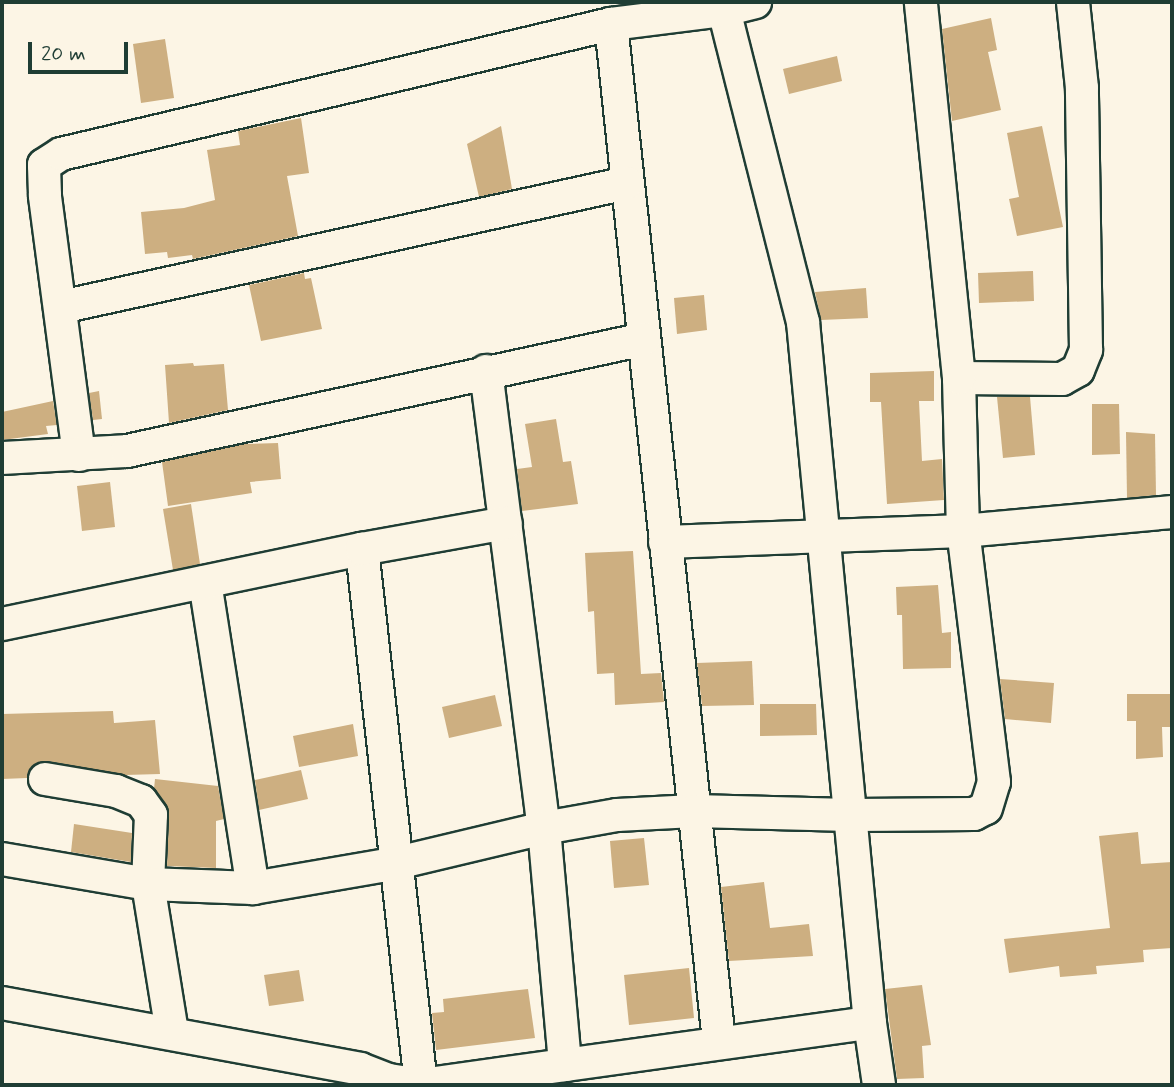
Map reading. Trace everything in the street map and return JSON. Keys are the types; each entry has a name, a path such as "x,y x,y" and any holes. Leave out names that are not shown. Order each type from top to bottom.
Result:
{"street":[{"path":"79,454 45,195 44,165 61,154 611,24 724,10 755,2"},
{"path":"2,859 148,884 253,888 397,863 544,828 617,815 694,811 850,815 974,814 986,808 994,782 963,531 958,378 921,2"},
{"path":"958,378 1062,379 1078,370 1086,350 1082,88 1073,2"},
{"path":"724,10 803,322 870,1023 879,1085"},
{"path":"611,24 719,1042"},
{"path":"61,307 627,183"},
{"path":"2,458 127,451 486,371 644,339"},
{"path":"486,371 544,828 565,1065"},
{"path":"665,542 963,531 1172,512"},
{"path":"2,624 362,549 506,523"},
{"path":"362,549 421,1085"},
{"path":"205,582 253,888"},
{"path":"45,779 116,791 141,801 151,815 148,884 172,1033"},
{"path":"2,1003 360,1069 389,1080 421,1085 870,1023"}],"building":[{"path":"991,18 997,50 988,52 1001,110 952,121 942,29"},
{"path":"165,39 174,98 141,103 133,44"},
{"path":"837,56 842,81 789,94 783,69"},
{"path":"301,118 309,173 287,176 298,236 193,259 192,255 168,258 167,252 145,254 141,212 184,208 215,200 207,150 240,145 238,131"},
{"path":"501,126 512,189 479,197 467,144"},
{"path":"1042,126 1063,227 1017,236 1009,199 1019,197 1007,133"},
{"path":"1033,271 1034,301 979,303 978,273"},
{"path":"304,273 305,279 311,278 322,329 261,341 249,285"},
{"path":"866,288 868,318 821,320 815,292"},
{"path":"704,295 707,330 677,334 674,298"},
{"path":"193,363 194,366 224,364 228,410 169,423 165,365"},
{"path":"934,371 934,401 919,401 922,461 942,459 944,500 887,504 881,402 870,402 870,373"},
{"path":"99,391 102,419 93,420 89,393"},
{"path":"997,397 1030,397 1035,455 1003,458"},
{"path":"53,401 57,425 46,426 48,434 2,440 2,412"},
{"path":"1092,404 1119,404 1120,454 1092,455"},
{"path":"556,419 563,462 571,461 578,504 522,511 517,469 532,467 525,424"},
{"path":"1126,432 1155,434 1156,495 1127,498"},
{"path":"278,443 281,479 250,482 252,493 168,506 162,462 244,444"},
{"path":"110,482 115,527 82,531 77,486"},
{"path":"191,504 200,564 173,570 163,509"},
{"path":"633,551 641,674 661,673 664,702 615,705 614,673 597,674 594,611 588,612 585,553"},
{"path":"938,585 942,633 951,632 951,668 903,669 902,615 897,615 896,587"},
{"path":"752,661 754,705 702,706 697,663"},
{"path":"1000,679 1054,683 1051,723 1005,719"},
{"path":"1127,694 1172,694 1172,727 1162,727 1163,757 1136,759 1136,721 1127,721"},
{"path":"495,695 502,726 449,738 442,707"},
{"path":"760,704 816,704 817,735 760,736"},
{"path":"113,711 114,723 155,720 160,774 125,775 47,761 31,767 27,778 2,779 2,714"},
{"path":"353,724 358,756 299,767 293,736"},
{"path":"301,770 308,799 259,810 255,780"},
{"path":"155,779 218,786 224,819 216,821 216,868 167,866 169,815 154,789"},
{"path":"74,824 132,833 131,862 71,852"},
{"path":"1138,832 1141,864 1172,862 1172,948 1143,950 1144,962 1096,966 1097,974 1060,977 1059,966 1009,973 1004,939 1110,928 1099,836"},
{"path":"644,838 649,885 614,888 610,841"},
{"path":"764,882 770,928 809,924 813,956 729,961 721,887"},
{"path":"689,968 694,1018 629,1025 624,975"},
{"path":"299,970 304,1001 269,1006 264,975"},
{"path":"922,985 931,1045 922,1046 924,1078 897,1079 885,989"},
{"path":"528,989 535,1038 436,1050 432,1013 444,1012 443,999"}]}
